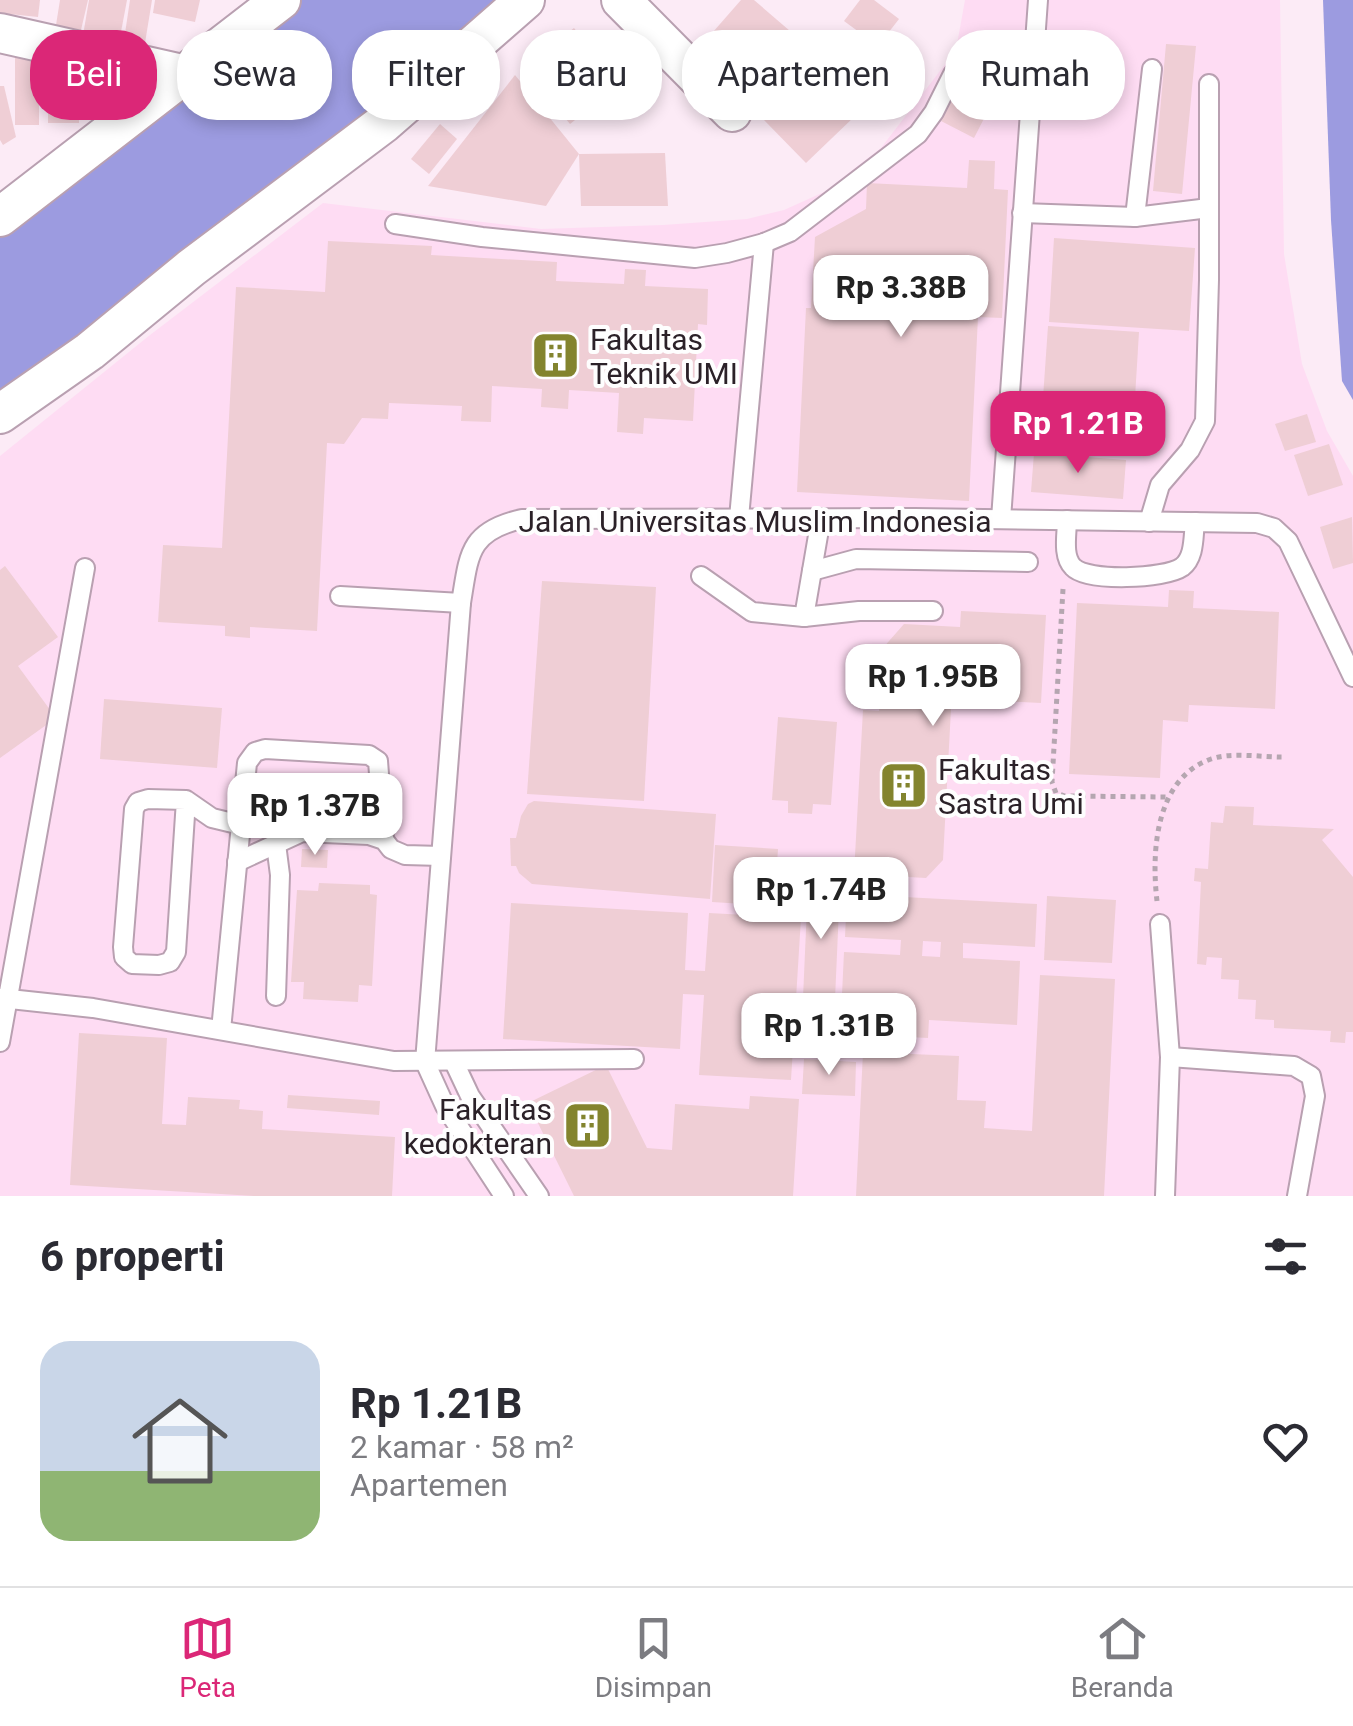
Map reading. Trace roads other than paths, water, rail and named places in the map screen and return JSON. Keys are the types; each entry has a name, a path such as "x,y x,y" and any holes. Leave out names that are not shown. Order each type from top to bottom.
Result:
{"street":[{"path":"241,30 281,0"},
{"path":"0,414 90,350 191,268 384,123 524,0"},
{"path":"621,0 682,62"},
{"path":"0,33 177,73"},
{"path":"0,217 177,78"}],"lane":[{"path":"1001,519 1038,0"},
{"path":"1135,217 1152,69"},
{"path":"1150,522 1160,485 1190,450 1205,421 1208,84"},
{"path":"395,224 695,258 764,244 790,232 918,134 945,90"},
{"path":"1022,213 1135,217 1208,208"},
{"path":"739,518 764,244"},
{"name":"Jalan Universitas Muslim Indonesia","path":"504,1196 444,1106 425,1062 460,603 468,558 478,537 498,524 522,519 739,518 1257,523 1274,528 1288,541 1353,677"},
{"path":"804,617 821,518"},
{"path":"1067,520 1066,554 1074,568 1090,575 1162,576 1184,566 1191,554 1195,522"},
{"path":"812,571 856,559 1028,562"},
{"path":"0,1042 8,957 86,568"},
{"path":"701,576 752,612 804,617 859,611 933,611"},
{"path":"340,596 460,603"},
{"path":"220,1030 247,762 255,752 265,749 368,755 378,762 381,773 384,840"},
{"path":"186,800 176,952 170,962 160,966 132,964 124,957 123,947 134,809 138,802 186,800 212,818 241,825"},
{"path":"237,862 302,832 369,835 384,840 404,855 441,856"},
{"path":"276,844 280,875 276,996"},
{"path":"1160,924 1170,1057 1165,1196"},
{"path":"4,998 93,1008 394,1061 634,1059"},
{"path":"1170,1057 1294,1066 1311,1076 1315,1096 1297,1196"},
{"path":"454,1062 470,1096 539,1196"}],"water":[{"path":"294,0 500,0 467,30 352,30 352,120 360,120 0,400 0,227 139,120 157,120 157,106 177,90 177,120 332,120 332,30 255,30"},
{"path":"1323,0 1353,0 1353,400 1342,381"}],"place":[{"name":"Fakultas Teknik UMI","path":"555,356"},
{"name":"Fakultas Sastra Umi","path":"903,786"},
{"name":"Fakultas kedokteran","path":"587,1126"}]}
